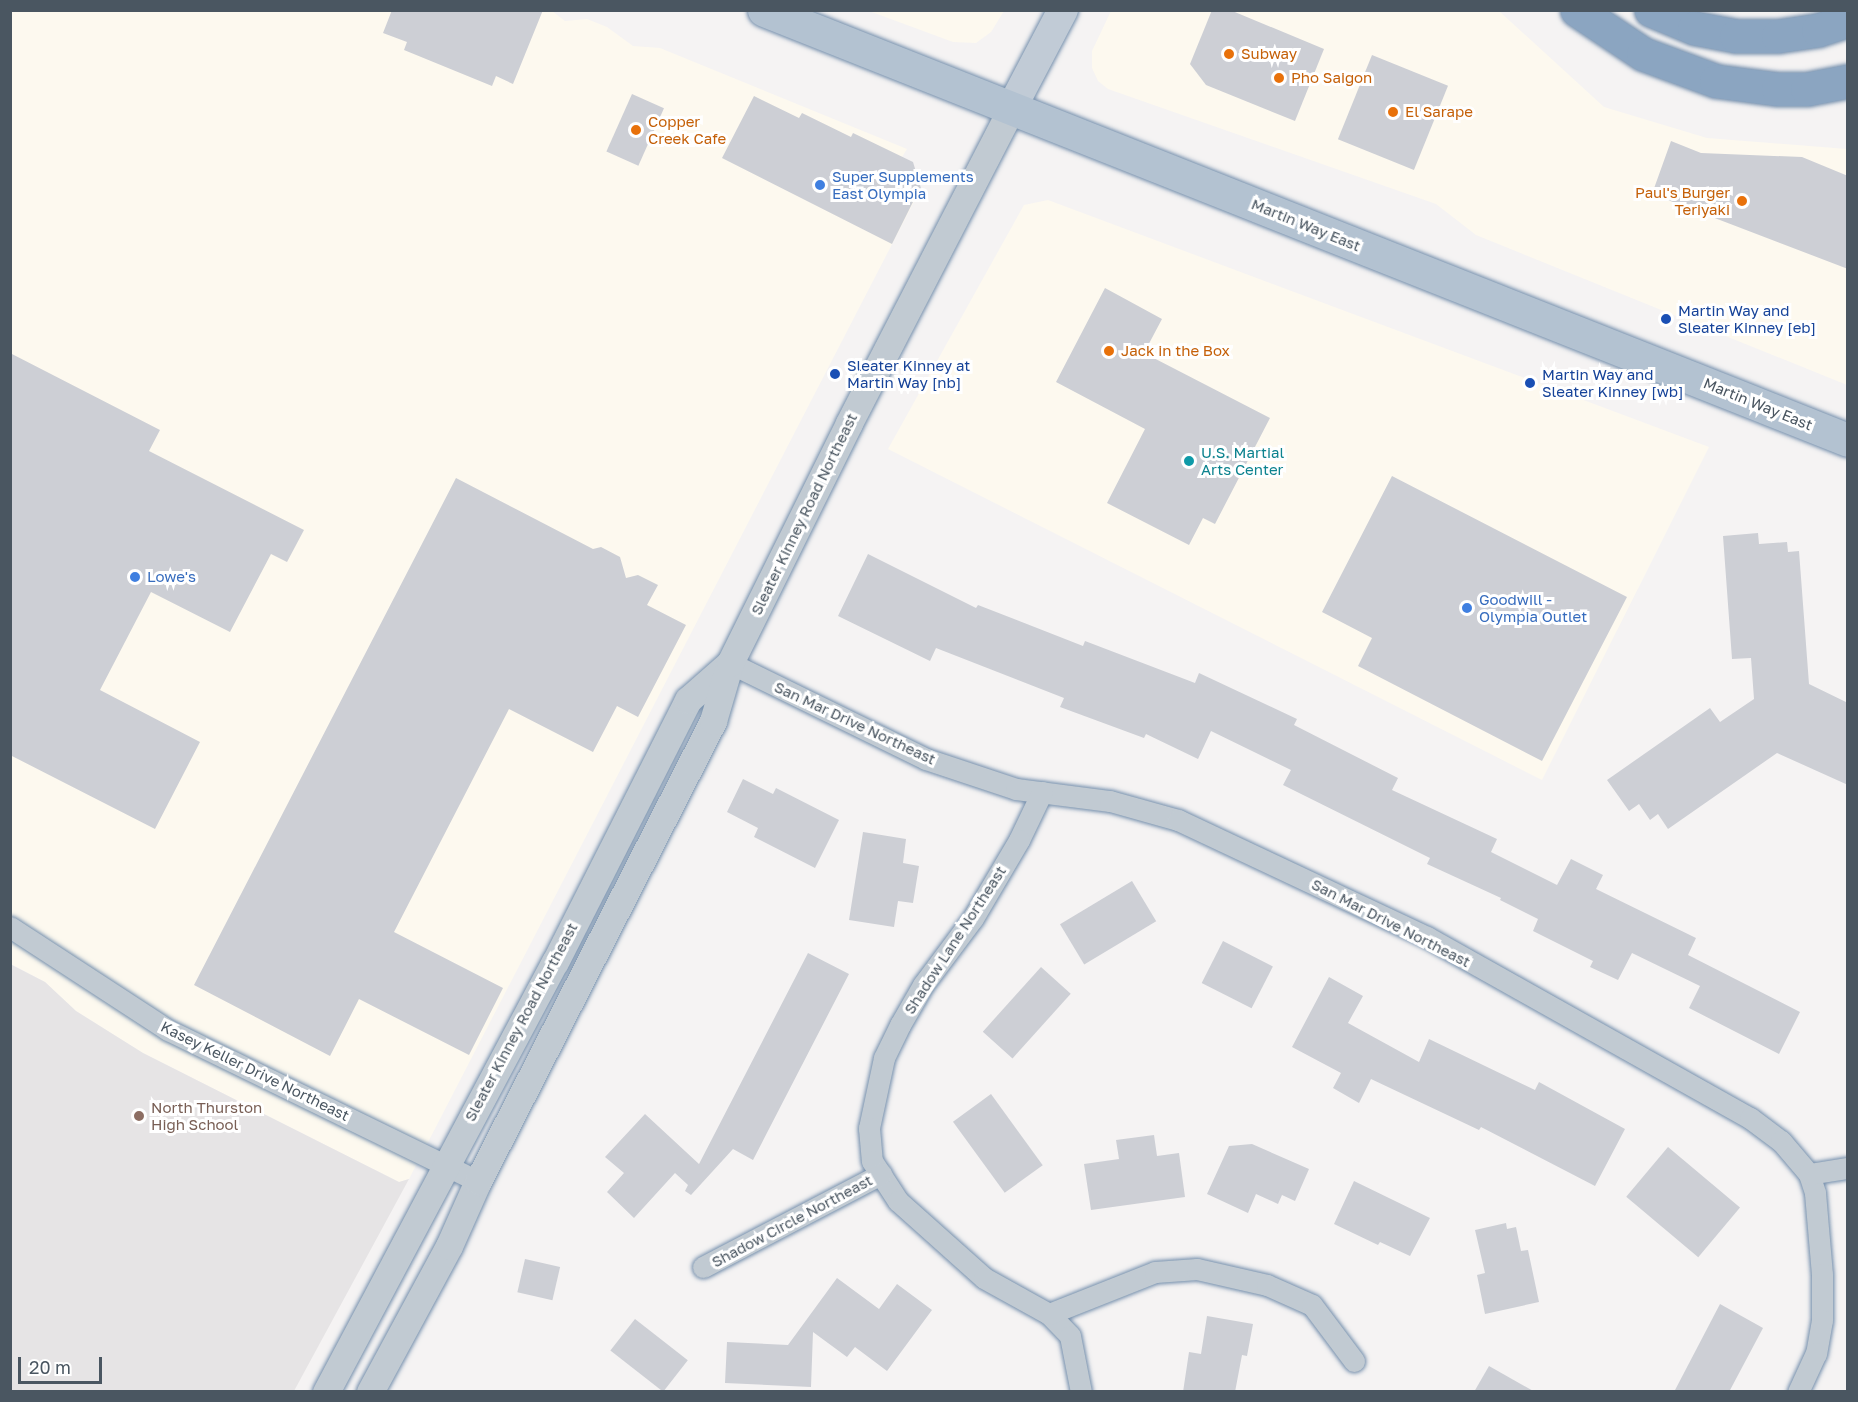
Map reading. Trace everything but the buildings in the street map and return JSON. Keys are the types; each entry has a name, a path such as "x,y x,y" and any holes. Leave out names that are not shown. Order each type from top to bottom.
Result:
{"highway":[{"path":"1577,10 1643,54 1716,81 1778,89 1807,89 1848,81"},
{"path":"1651,10 1694,28 1736,36 1778,36 1818,30 1848,20"}],"main road":[{"name":"Martin Way East","path":"764,10 1848,440"},
{"path":"1011,109 1063,10"}],"street":[{"name":"Sleater Kinney Road Northeast","path":"370,1392 449,1246 478,1180 713,721 730,663 849,423 1011,109"},
{"name":"Sleater Kinney Road Northeast","path":"326,1392 555,962 688,700 730,663"},
{"name":"San Mar Drive Northeast","path":"730,663 926,759 1016,789 1110,801 1178,820 1427,938 1750,1118 1781,1141 1809,1174 1815,1193 1822,1274 1822,1320 1816,1353 1798,1392"},
{"name":"Shadow Lane Northeast","path":"1042,792 1019,840 973,918 923,985 884,1058 869,1128 872,1161 898,1200 984,1278 1049,1314 1070,1336 1081,1392"},
{"name":"Kasey Keller Drive Northeast","path":"10,927 168,1030 478,1180"},
{"path":"1809,1174 1848,1168"},
{"name":"Shadow Circle Northeast","path":"703,1268 881,1174"},
{"path":"1049,1314 1155,1272 1197,1269 1267,1285 1312,1305 1354,1361"}],"shaded area":[{"path":"10,11 552,11 565,21 587,19 607,27 633,46 660,48 907,149 902,157 919,192 409,1179 399,1182 143,1053 76,1011 45,982 11,964"},
{"path":"869,11 1004,11 991,32 976,43 953,42"},
{"path":"1111,11 1499,11 1604,107 1707,138 1847,149 1847,385 1476,235 1436,204 1108,89 1098,81 1092,68 1092,51"},
{"path":"1048,200 1709,447 1542,780 888,449 1024,205"},
{"name":"North Thurston High School","path":"10,964 45,982 76,1011 143,1053 399,1182 409,1179 294,1391 11,1391"}],"place":[{"name":"Subway","path":"1229,54"},
{"name":"Pho Saigon","path":"1279,78"},
{"name":"El Sarape","path":"1393,112"},
{"name":"Copper Creek Cafe","path":"636,130"},
{"name":"Super Supplements East Olympia","path":"820,185"},
{"name":"Paul's Burger Teriyaki","path":"1742,201"},
{"name":"Martin Way and Sleater Kinney [eb]","path":"1666,319"},
{"name":"Jack in the Box","path":"1109,351"},
{"name":"Sleater Kinney at Martin Way [nb]","path":"835,374"},
{"name":"Martin Way and Sleater Kinney [wb]","path":"1530,383"},
{"name":"U.S. Martial Arts Center","path":"1189,461"},
{"name":"Lowe's","path":"135,577"},
{"name":"Goodwill - Olympia Outlet","path":"1467,608"},
{"name":"North Thurston High School","path":"139,1116"}]}
